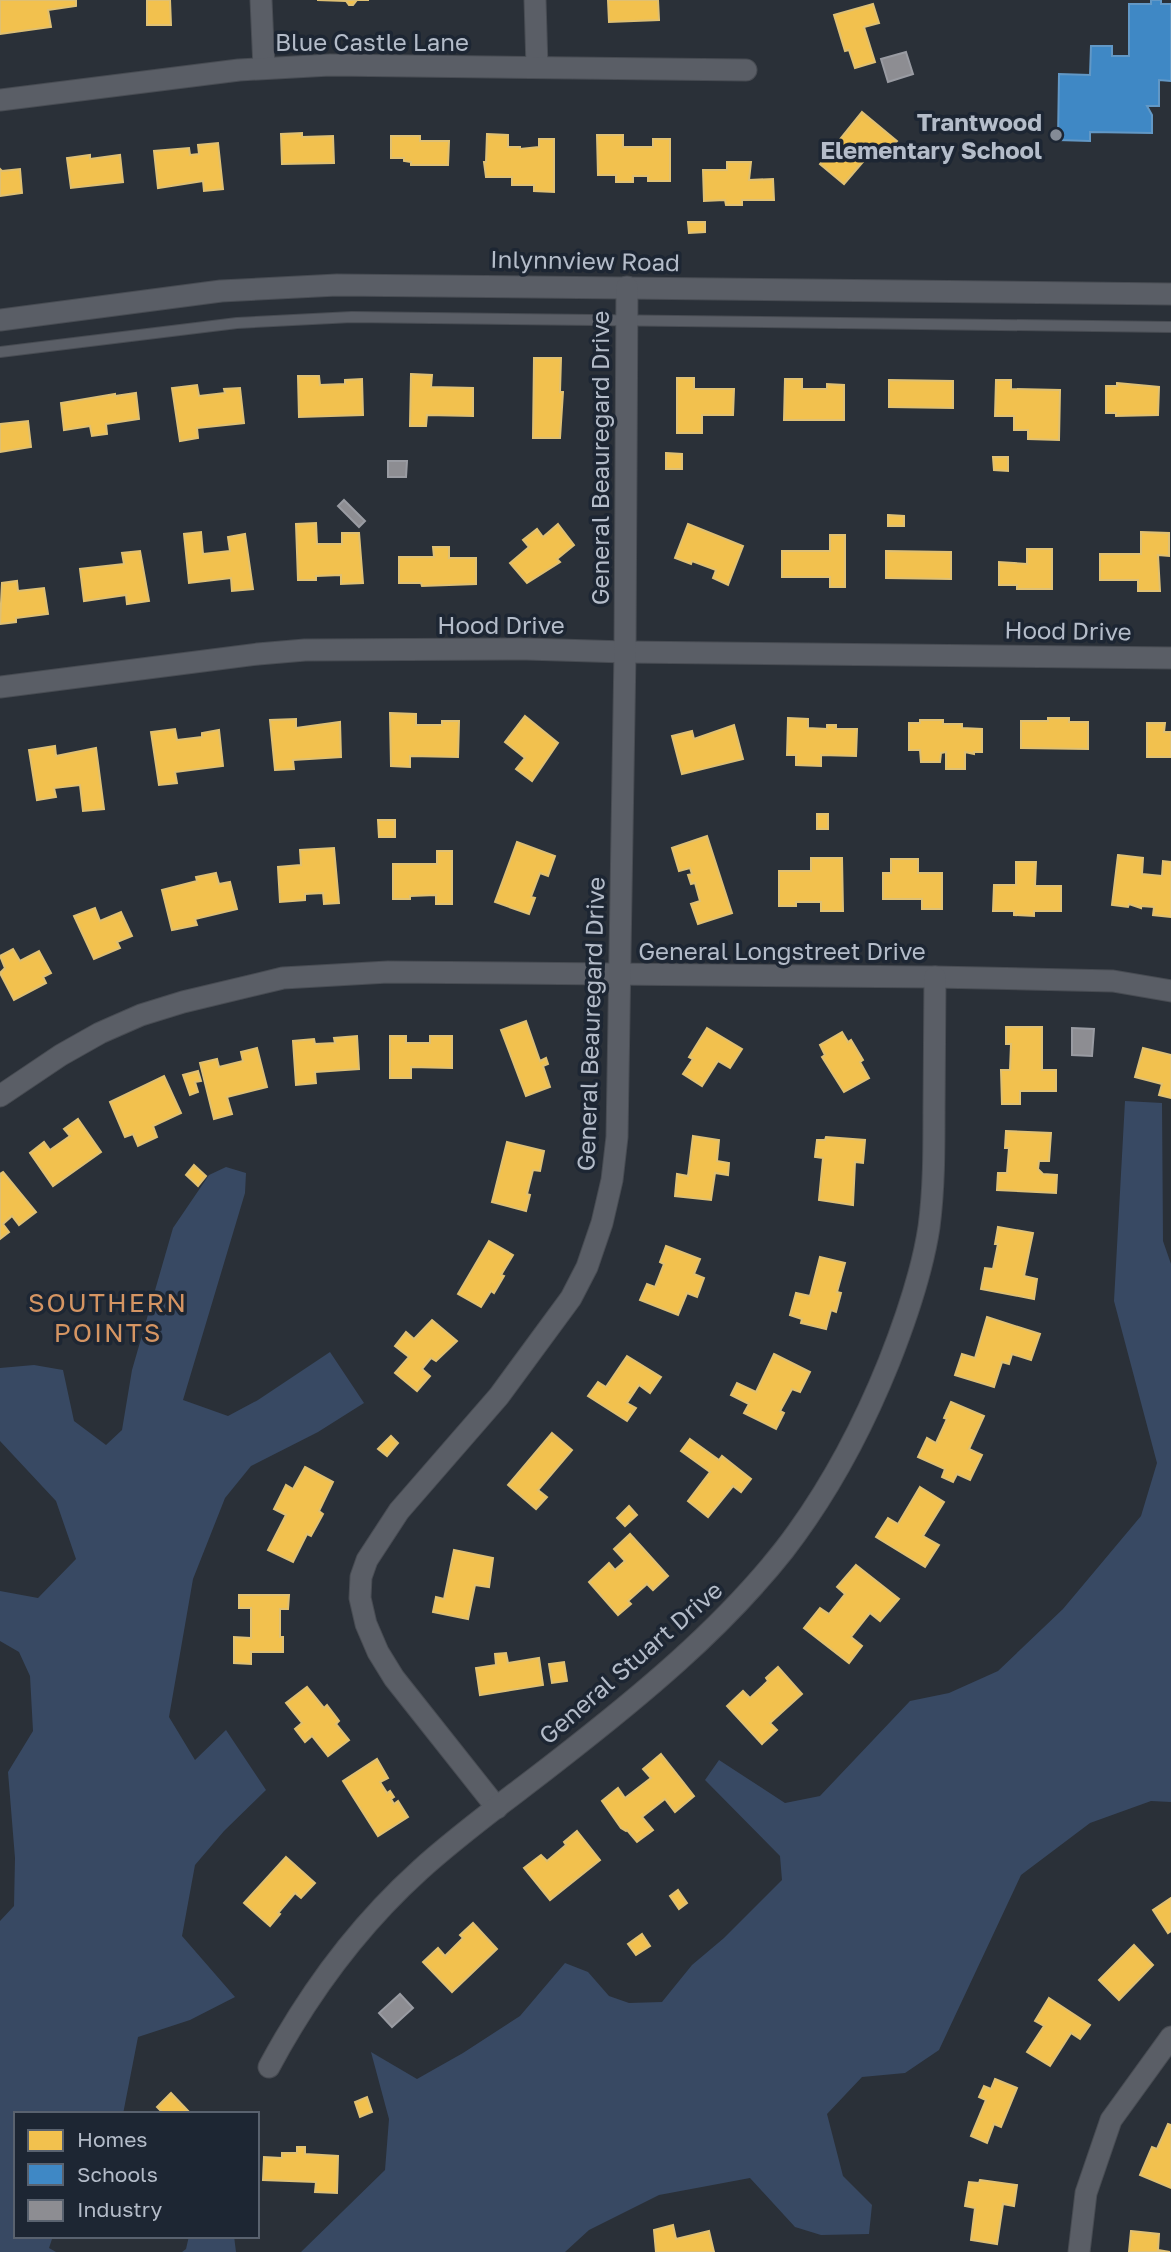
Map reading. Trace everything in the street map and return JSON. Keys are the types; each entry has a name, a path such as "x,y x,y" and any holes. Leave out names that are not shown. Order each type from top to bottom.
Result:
{"street":[{"path":"261,0 264,68"},
{"path":"535,0 537,68"},
{"name":"Blue Castle Lane","path":"0,100 264,68 330,65 746,70"},
{"name":"Inlynnview Road","path":"0,320 257,288 383,284 1171,294"},
{"name":"General Beauregard Drive","path":"497,1808 394,1678 378,1652 366,1624 360,1598 361,1577 367,1560 399,1511 499,1396 571,1298 587,1267 605,1213 612,1181 616,1148 620,975 625,652 626,288"},
{"name":"Hood Drive","path":"0,687 305,650 526,649 1171,658"},
{"name":"General Longstreet Drive","path":"0,1096 61,1055 100,1033 141,1015 283,978 388,972 935,977 1112,981 1171,991"},
{"name":"General Stuart Drive","path":"269,2067 289,2030 343,1951 420,1871 640,1694 703,1639 747,1593 810,1514 870,1408 899,1337 929,1230 933,1189 935,977"},
{"path":"1079,2252 1086,2193 1111,2120 1171,2037"}],"lane":[{"path":"0,352 237,323 363,317 1171,327"}],"water":[{"path":"1125,1101 1162,1103 1163,1241 1171,1264 1171,1802 1151,1801 1090,1823 1021,1875 939,2050 905,2073 862,2077 827,2114 843,2176 872,2205 869,2234 821,2235 795,2227 750,2178 659,2195 589,2230 565,2252 301,2252 385,2170 389,2119 371,2052 417,2079 520,2016 565,1963 588,1972 609,1996 629,2003 662,2002 692,1965 724,1938 782,1880 780,1856 705,1780 719,1760 785,1803 820,1796 910,1701 949,1693 998,1671 1063,1609 1141,1516 1157,1463 1114,1301"},
{"path":"226,1167 246,1173 245,1193 183,1400 228,1416 258,1400 330,1352 364,1403 318,1432 251,1466 225,1498 193,1579 169,1717 195,1760 226,1730 266,1790 224,1831 195,1865 182,1936 235,1997 190,2020 138,2037 123,2112 14,2112 14,2238 52,2238 49,2248 56,2252 0,2252 0,1921 14,1906 15,1858 8,1772 33,1731 30,1676 19,1652 0,1641 0,1591 38,1598 76,1559 56,1501 0,1441 0,1368 34,1365 63,1370 74,1421 106,1445 122,1430 132,1370 173,1228 209,1175"},
{"path":"189,2238 234,2238 236,2252 182,2252 186,2249"}],"building: Homes":[{"path":"0,0 76,0 76,6 48,10 51,27 0,34"},
{"path":"147,0 170,0 171,25 147,25"},
{"path":"317,0 357,0 353,5 349,5 346,1"},
{"path":"608,0 658,0 659,20 609,22"},
{"path":"873,4 879,23 864,27 875,62 855,68 849,50 845,51 834,15"},
{"path":"862,112 897,141 882,158 873,150 844,184 820,164"},
{"path":"302,133 302,137 333,136 334,163 282,164 281,134"},
{"path":"487,134 508,135 508,147 520,149 539,147 539,139 554,139 554,192 534,191 534,185 512,185 512,177 486,177 484,162"},
{"path":"597,135 623,135 623,147 653,147 653,139 670,139 670,181 648,181 648,176 633,176 633,182 616,182 616,175 598,175"},
{"path":"391,136 420,136 420,141 449,141 448,165 411,165 411,162 404,161 404,158 391,158"},
{"path":"218,143 223,189 204,191 203,181 158,188 154,151 189,148 190,155 199,154 198,145"},
{"path":"90,155 90,159 120,155 123,182 71,188 67,158"},
{"path":"727,162 751,162 749,180 773,179 774,200 742,200 742,205 726,205 725,200 704,201 703,170 727,170"},
{"path":"0,169 20,169 22,193 0,196"},
{"path":"688,222 705,222 705,232 689,233"},
{"path":"534,358 561,358 560,392 563,392 560,438 533,438"},
{"path":"411,374 432,375 431,387 473,388 473,416 427,415 426,426 410,426"},
{"path":"298,376 319,376 320,385 345,384 345,380 362,379 363,415 299,417"},
{"path":"677,378 694,378 694,389 734,389 733,415 702,415 702,433 677,433"},
{"path":"785,379 802,379 802,389 827,389 827,384 844,385 844,420 784,420"},
{"path":"889,380 953,381 953,408 889,407"},
{"path":"996,380 1011,380 1011,389 1060,390 1059,440 1028,439 1028,430 1014,430 1014,416 995,416"},
{"path":"1117,383 1159,387 1158,415 1116,416 1116,413 1106,413 1106,386 1117,386"},
{"path":"197,385 199,396 240,388 244,423 197,428 198,438 180,441 172,388"},
{"path":"136,393 139,419 106,424 107,434 92,436 90,426 64,430 61,403"},
{"path":"28,421 31,447 0,452 0,424"},
{"path":"666,453 682,454 682,469 666,469"},
{"path":"993,457 1008,457 1008,471 994,470"},
{"path":"888,515 904,516 904,526 888,526"},
{"path":"316,523 317,544 342,544 342,533 359,533 363,583 341,584 341,575 298,580 296,524"},
{"path":"558,524 574,545 557,559 560,562 527,583 510,563 529,547 523,540 537,529 543,537"},
{"path":"688,524 743,546 728,585 713,578 716,570 675,558"},
{"path":"201,532 203,554 230,551 228,537 245,534 253,589 232,591 231,578 189,583 184,534"},
{"path":"1141,532 1169,533 1169,556 1158,555 1160,591 1138,591 1138,580 1100,580 1100,554 1141,554"},
{"path":"830,535 845,535 845,587 830,587 830,577 782,577 782,551 830,551"},
{"path":"433,547 449,547 449,558 476,558 476,584 422,586 421,583 399,583 399,557 434,557"},
{"path":"1027,549 1052,549 1052,589 1017,589 1017,585 999,585 999,562 1027,564"},
{"path":"140,551 149,601 127,604 126,595 84,601 80,569 124,564 122,553"},
{"path":"886,551 951,552 951,579 886,578"},
{"path":"17,581 18,591 44,588 48,614 16,618 16,622 0,624 2,583"},
{"path":"390,713 416,714 416,725 442,725 442,721 459,721 458,757 410,756 410,767 391,766"},
{"path":"525,716 558,743 532,781 516,769 525,758 505,742"},
{"path":"788,718 808,719 808,728 827,729 827,725 836,725 836,729 857,729 856,756 821,755 821,766 796,765 796,755 787,755"},
{"path":"1048,718 1088,722 1088,749 1021,748 1021,721 1048,721"},
{"path":"296,719 296,728 340,722 341,757 293,760 294,769 275,770 270,720"},
{"path":"920,720 943,720 943,724 962,724 962,728 982,729 982,752 965,752 965,769 946,769 946,752 941,753 940,762 921,762 920,750 909,750 909,723 920,723"},
{"path":"1147,723 1165,723 1164,732 1171,732 1171,757 1147,757"},
{"path":"734,725 743,759 682,774 672,736 692,731 694,739"},
{"path":"175,729 177,740 202,737 202,733 219,730 223,766 175,772 177,783 159,785 151,732"},
{"path":"55,746 56,756 96,748 104,809 83,811 80,785 54,788 56,797 37,800 29,750"},
{"path":"817,814 828,814 828,829 817,829"},
{"path":"378,820 395,820 395,837 379,837"},
{"path":"707,836 732,913 698,924 691,904 700,901 695,883 691,884 688,875 692,874 690,868 679,871 672,848"},
{"path":"517,842 555,856 548,876 540,873 531,897 535,898 529,914 495,902"},
{"path":"334,848 339,903 324,904 323,893 305,894 305,900 280,902 278,867 301,865 300,850"},
{"path":"437,851 452,851 452,904 436,904 436,895 393,899 393,864 437,864"},
{"path":"1118,855 1143,858 1142,874 1162,876 1163,861 1171,862 1171,917 1153,915 1154,907 1112,905"},
{"path":"811,858 842,858 843,911 821,911 821,902 796,902 796,906 779,906 779,871 811,871"},
{"path":"891,859 918,859 918,873 942,873 942,909 922,909 922,899 883,899 883,873 891,873"},
{"path":"1016,862 1036,862 1035,886 1061,886 1061,911 1034,911 1034,916 1014,915 1014,911 993,911 994,885 1016,885"},
{"path":"216,873 219,884 230,882 237,909 195,919 197,925 172,930 162,890 197,881 196,877"},
{"path":"95,908 100,921 121,912 132,936 117,942 120,948 94,959 74,916"},
{"path":"13,949 20,961 39,951 51,973 43,977 46,983 14,1000 0,973 5,968 0,956"},
{"path":"526,1021 540,1061 546,1058 548,1064 543,1066 550,1087 526,1096 501,1030"},
{"path":"1006,1027 1042,1027 1042,1070 1056,1070 1056,1091 1020,1091 1020,1104 1002,1104 1001,1070 1010,1070 1011,1044 1006,1044"},
{"path":"707,1028 742,1049 730,1068 718,1061 702,1086 683,1074 693,1059 689,1057"},
{"path":"842,1032 848,1042 851,1040 863,1060 860,1062 869,1078 844,1092 822,1057 825,1055 820,1045"},
{"path":"357,1036 359,1069 315,1072 316,1083 296,1085 293,1041 314,1039 315,1044 335,1043 334,1038"},
{"path":"390,1036 406,1036 406,1043 430,1043 430,1036 452,1036 452,1068 411,1067 411,1078 390,1078"},
{"path":"257,1048 267,1087 227,1097 232,1114 214,1119 200,1063 217,1059 219,1067 243,1061 241,1052"},
{"path":"1143,1048 1171,1055 1171,1098 1159,1095 1162,1084 1135,1077"},
{"path":"198,1071 201,1081 195,1082 198,1092 190,1095 183,1075"},
{"path":"164,1076 181,1113 153,1126 157,1137 138,1146 133,1134 125,1137 110,1102"},
{"path":"78,1119 101,1152 53,1186 30,1153 44,1142 50,1150 70,1136 64,1129"},
{"path":"1006,1131 1051,1133 1049,1161 1039,1161 1038,1169 1043,1174 1057,1175 1056,1193 997,1190 998,1173 1007,1173 1009,1148 1005,1148"},
{"path":"693,1136 719,1140 717,1161 729,1163 728,1175 715,1173 711,1200 675,1196 677,1174 688,1176"},
{"path":"826,1137 865,1140 863,1163 855,1162 853,1205 819,1200 823,1158 815,1157 817,1140 825,1140"},
{"path":"507,1142 544,1151 540,1171 533,1170 526,1211 492,1202"},
{"path":"194,1165 206,1176 198,1186 186,1175"},
{"path":"3,1172 36,1212 19,1225 12,1216 3,1224 9,1232 0,1239 0,1174"},
{"path":"998,1227 1033,1233 1024,1276 1037,1279 1034,1299 981,1289 985,1268 993,1269"},
{"path":"489,1241 513,1255 494,1293 491,1291 481,1307 458,1294"},
{"path":"666,1246 700,1259 694,1274 704,1278 697,1297 687,1293 678,1315 640,1300 647,1284 655,1287 664,1264 660,1262"},
{"path":"820,1257 845,1263 837,1292 841,1293 836,1312 831,1310 826,1329 801,1323 802,1319 790,1315 796,1293 810,1296"},
{"path":"987,1317 1040,1334 1031,1360 1012,1354 1009,1364 1002,1362 994,1387 955,1375 962,1354 975,1358"},
{"path":"432,1320 457,1341 436,1361 431,1358 422,1369 430,1376 417,1391 395,1373 409,1357 395,1346 406,1332 414,1339"},
{"path":"774,1354 810,1372 800,1392 792,1389 780,1411 784,1413 776,1429 744,1413 749,1404 731,1395 737,1383 756,1392"},
{"path":"627,1356 661,1377 650,1393 639,1385 627,1403 636,1408 627,1421 588,1396 598,1382 606,1387"},
{"path":"951,1402 984,1416 969,1449 982,1455 970,1480 957,1474 953,1482 942,1477 945,1469 918,1457 927,1438 936,1443"},
{"path":"552,1433 572,1450 538,1490 547,1497 536,1509 508,1485"},
{"path":"391,1436 398,1443 387,1456 378,1449"},
{"path":"690,1439 719,1460 722,1456 751,1479 741,1492 733,1486 708,1517 688,1501 710,1472 681,1451"},
{"path":"305,1467 333,1482 319,1511 323,1514 311,1536 307,1534 293,1562 268,1550 286,1515 274,1509 286,1485 293,1489"},
{"path":"920,1487 944,1502 923,1536 939,1545 925,1567 876,1537 888,1518 898,1524"},
{"path":"629,1506 637,1515 625,1526 617,1518"},
{"path":"630,1534 668,1576 653,1590 647,1584 628,1601 631,1604 618,1615 589,1582 609,1563 615,1570 625,1561 614,1549"},
{"path":"454,1550 493,1558 489,1587 475,1585 468,1619 433,1612 436,1597 444,1599"},
{"path":"856,1565 899,1599 880,1621 870,1613 851,1637 862,1646 849,1663 804,1628 820,1608 829,1614 845,1594 837,1587"},
{"path":"239,1595 289,1595 288,1609 280,1609 283,1652 251,1652 251,1664 234,1663 234,1637 251,1638 251,1608 239,1608"},
{"path":"506,1653 508,1663 539,1658 543,1685 480,1695 476,1668 496,1665 495,1654"},
{"path":"564,1662 567,1681 552,1683 549,1664"},
{"path":"778,1667 802,1694 770,1723 777,1730 762,1744 727,1706 743,1691 750,1698"},
{"path":"307,1687 324,1708 327,1705 339,1721 336,1724 349,1740 328,1756 312,1736 305,1742 295,1729 302,1723 286,1703"},
{"path":"661,1754 694,1796 675,1812 665,1799 642,1817 653,1830 637,1842 627,1830 621,1828 602,1801 618,1788 625,1798 651,1778 643,1769"},
{"path":"377,1759 388,1778 380,1782 387,1793 390,1791 394,1797 391,1799 394,1804 398,1801 408,1817 378,1836 343,1781"},
{"path":"577,1831 600,1860 550,1900 524,1868 541,1855 547,1861 566,1845 564,1842"},
{"path":"286,1857 315,1883 301,1898 295,1893 270,1926 244,1903"},
{"path":"678,1890 687,1903 679,1909 670,1896"},
{"path":"1171,1898 1171,1931 1168,1933 1153,1910"},
{"path":"473,1923 497,1949 452,1992 423,1962 438,1948 445,1956 463,1938 460,1935"},
{"path":"642,1934 650,1946 636,1955 628,1944"},
{"path":"1134,1945 1153,1965 1119,2000 1099,1980"},
{"path":"1049,1998 1090,2025 1080,2039 1071,2033 1050,2066 1027,2052 1044,2026 1035,2021"},
{"path":"995,2079 1017,2088 1001,2127 994,2124 987,2143 971,2136 986,2100 979,2097 984,2086 991,2089"},
{"path":"171,2093 189,2112 162,2112 157,2107"},
{"path":"367,2097 372,2112 360,2117 355,2102"},
{"path":"1168,2124 1171,2125 1171,2188 1140,2175 1152,2147 1157,2149"},
{"path":"297,2147 305,2147 305,2154 338,2156 337,2193 315,2192 316,2182 263,2180 264,2157 282,2158 282,2153 297,2153"},
{"path":"980,2180 1017,2185 1014,2206 1003,2204 997,2244 971,2240 975,2208 965,2206 969,2182 979,2183"},
{"path":"673,2225 676,2239 709,2231 714,2252 656,2252 654,2230"},
{"path":"1131,2231 1159,2234 1158,2250 1170,2252 1129,2252"}],"building: Schools":[{"path":"1151,0 1171,4 1171,81 1159,80 1159,106 1147,106 1152,115 1152,133 1090,132 1090,141 1058,140 1059,74 1090,75 1091,46 1112,46 1112,56 1129,56 1129,4 1151,4"}],"building: Industry":[{"path":"906,52 913,74 888,82 881,59"},
{"path":"388,461 407,461 406,477 388,477"},
{"path":"344,500 365,521 359,527 338,506"},
{"path":"1072,1028 1094,1029 1092,1056 1072,1055"},
{"path":"400,1994 413,2008 392,2027 379,2013"}],"place":[{"name":"Trantwood Elementary School","path":"1056,135"}],"district":[{"name":"SOUTHERN POINTS","path":"108,1317"}]}
